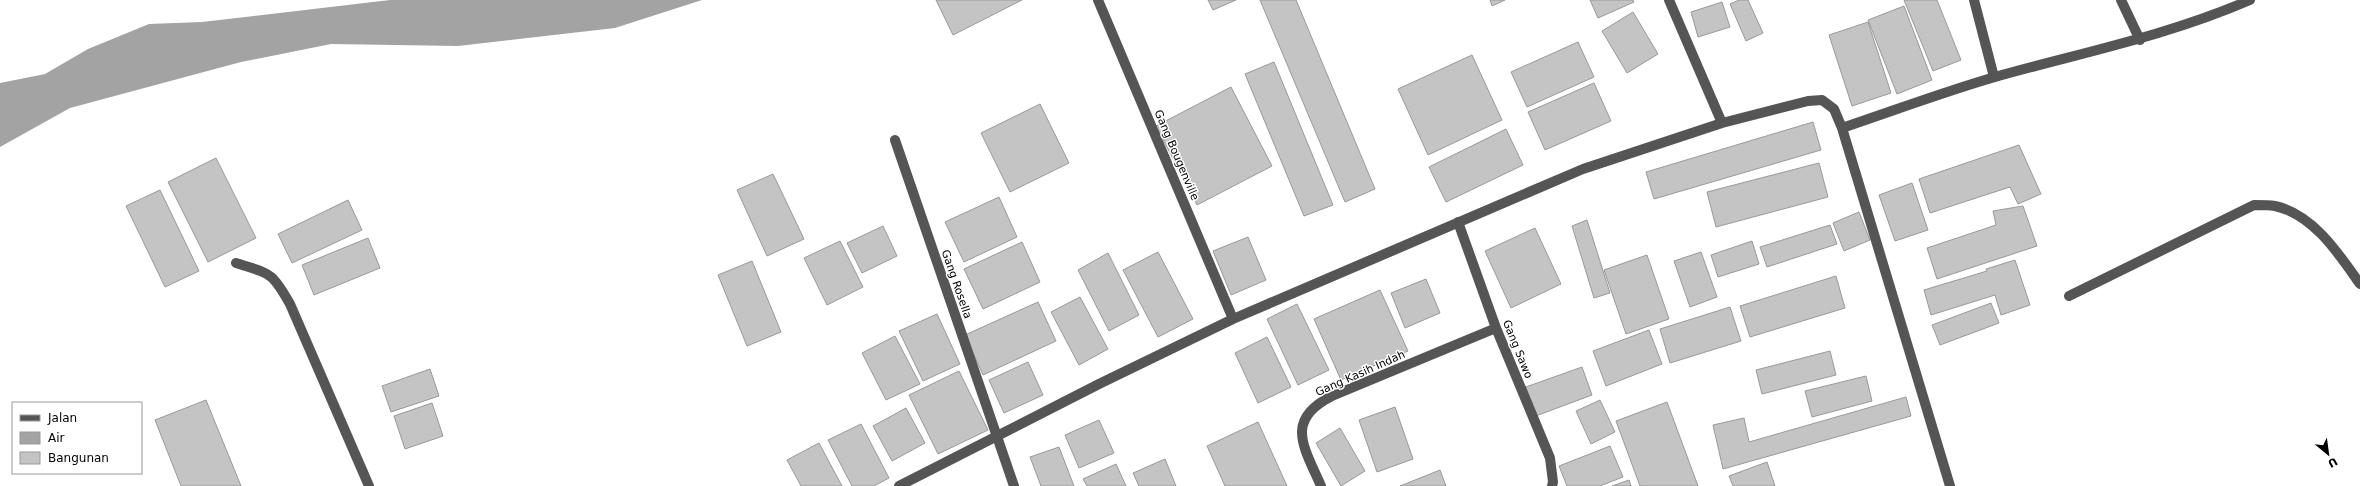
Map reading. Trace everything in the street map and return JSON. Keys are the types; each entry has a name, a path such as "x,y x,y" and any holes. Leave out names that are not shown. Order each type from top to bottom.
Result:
{"street":[{"name":"Gang Bougenville","path":"1098,0 1233,319"},
{"path":"1669,0 1722,123"},
{"path":"1974,0 1994,78"},
{"path":"2121,0 2140,40"},
{"path":"1842,128 1994,78 2140,40 2222,12 2250,0"},
{"path":"899,486 997,435 1233,319 1583,169 1722,123 1808,101 1822,100 1834,108 1842,128 1950,486"},
{"name":"Gang Rosella","path":"895,140 1014,486"},
{"path":"2069,296 2254,205 2276,206 2306,219 2341,258 2360,284"},
{"name":"Gang Sawo","path":"1458,222 1496,328 1550,458 1553,482 1552,486"},
{"path":"236,263 271,275 278,283 290,304 369,486"},
{"name":"Gang Kasih Indah","path":"1321,486 1302,436 1302,422 1309,410 1332,396 1496,328"}],"water":[{"path":"390,0 702,0 615,28 458,46 331,44 241,62 70,108 0,147 0,83 45,74 88,49 149,24 202,22"}],"building":[{"path":"936,0 1022,0 953,35"},
{"path":"1208,0 1236,0 1213,10"},
{"path":"1260,0 1296,0 1375,189 1345,202"},
{"path":"1490,0 1505,0 1492,6"},
{"path":"1590,0 1633,0 1634,2 1598,18"},
{"path":"1739,0 1748,0 1763,33 1746,41 1730,4"},
{"path":"1904,0 1937,0 1961,60 1933,71"},
{"path":"1722,2 1730,27 1698,37 1691,12"},
{"path":"1904,6 1932,80 1897,94 1868,20"},
{"path":"1633,12 1658,54 1627,73 1602,31"},
{"path":"1868,22 1891,93 1852,106 1829,35"},
{"path":"1578,42 1594,77 1527,107 1511,72"},
{"path":"1472,55 1502,120 1428,155 1398,89"},
{"path":"1274,62 1333,205 1304,216 1245,74"},
{"path":"1594,83 1611,121 1545,150 1528,112"},
{"path":"1231,87 1272,166 1197,205 1156,126"},
{"path":"1040,104 1069,163 1010,192 981,133"},
{"path":"1813,122 1821,150 1654,199 1646,172"},
{"path":"1506,129 1523,165 1446,202 1429,167"},
{"path":"2019,145 2041,194 2018,204 2010,187 1930,213 1919,179"},
{"path":"216,158 256,238 208,262 168,182"},
{"path":"1819,163 1828,197 1716,227 1707,192"},
{"path":"773,174 804,239 767,256 737,190"},
{"path":"1912,183 1928,230 1895,241 1879,195"},
{"path":"160,190 199,271 165,287 126,206"},
{"path":"999,197 1017,237 964,262 945,222"},
{"path":"348,200 362,230 292,263 278,234"},
{"path":"2023,206 2037,246 1937,279 1927,248 1996,225 1993,211"},
{"path":"1859,212 1870,240 1844,251 1833,223"},
{"path":"1587,220 1610,293 1594,298 1572,226"},
{"path":"1830,225 1837,244 1767,267 1760,247"},
{"path":"883,226 897,256 862,273 847,243"},
{"path":"1535,228 1561,284 1511,308 1485,251"},
{"path":"1248,237 1266,280 1231,295 1213,251"},
{"path":"368,238 380,268 314,295 302,265"},
{"path":"840,241 863,287 827,305 804,258"},
{"path":"1752,241 1759,264 1718,277 1711,255"},
{"path":"1022,242 1040,282 983,309 964,269"},
{"path":"1158,252 1193,319 1158,337 1123,270"},
{"path":"1701,252 1717,297 1690,307 1674,261"},
{"path":"1108,253 1139,315 1109,331 1078,270"},
{"path":"1647,255 1669,319 1626,334 1604,270"},
{"path":"2015,260 2030,305 2001,315 1995,295 1931,315 1924,290 1987,271 1986,269"},
{"path":"752,261 781,332 747,346 718,275"},
{"path":"1836,276 1845,308 1750,337 1740,306"},
{"path":"1426,279 1440,313 1405,328 1391,293"},
{"path":"1380,290 1408,351 1341,380 1314,319"},
{"path":"1080,297 1108,349 1079,365 1051,312"},
{"path":"1038,302 1056,341 983,375 965,335"},
{"path":"1991,303 1999,323 1940,345 1932,325"},
{"path":"1297,304 1329,370 1298,385 1267,319"},
{"path":"1730,307 1741,341 1670,363 1660,329"},
{"path":"937,314 960,364 923,381 899,331"},
{"path":"1649,330 1662,364 1606,386 1593,351"},
{"path":"895,336 920,384 886,400 862,353"},
{"path":"1267,337 1291,387 1258,403 1235,353"},
{"path":"1830,351 1836,375 1762,394 1756,370"},
{"path":"1028,362 1043,395 1004,413 989,380"},
{"path":"1582,367 1592,395 1533,417 1523,388"},
{"path":"430,369 439,396 391,412 382,386"},
{"path":"959,371 988,430 938,454 909,395"},
{"path":"1866,376 1872,401 1812,417 1805,391"},
{"path":"1906,397 1911,416 1723,469 1713,425 1744,418 1749,442"},
{"path":"206,400 241,486 181,486 155,420"},
{"path":"1600,400 1615,432 1591,444 1576,411"},
{"path":"1667,402 1698,486 1640,486 1616,421"},
{"path":"432,403 443,436 405,449 394,416"},
{"path":"1395,407 1413,459 1377,472 1359,420"},
{"path":"906,408 925,443 892,461 873,426"},
{"path":"1099,420 1114,453 1079,468 1065,435"},
{"path":"1258,422 1287,486 1225,486 1207,446"},
{"path":"861,424 889,478 874,486 852,486 828,440"},
{"path":"1340,428 1365,471 1341,486 1316,443"},
{"path":"819,443 842,486 801,486 787,460"},
{"path":"1610,446 1623,477 1600,486 1567,486 1559,466"},
{"path":"1059,447 1074,486 1041,486 1030,457"},
{"path":"1165,459 1176,486 1139,486 1133,473"},
{"path":"1767,462 1775,486 1733,486 1729,476"},
{"path":"1116,464 1126,486 1087,486 1083,479"},
{"path":"1440,470 1446,486 1400,486"},
{"path":"1629,480 1631,486 1612,486"}]}
